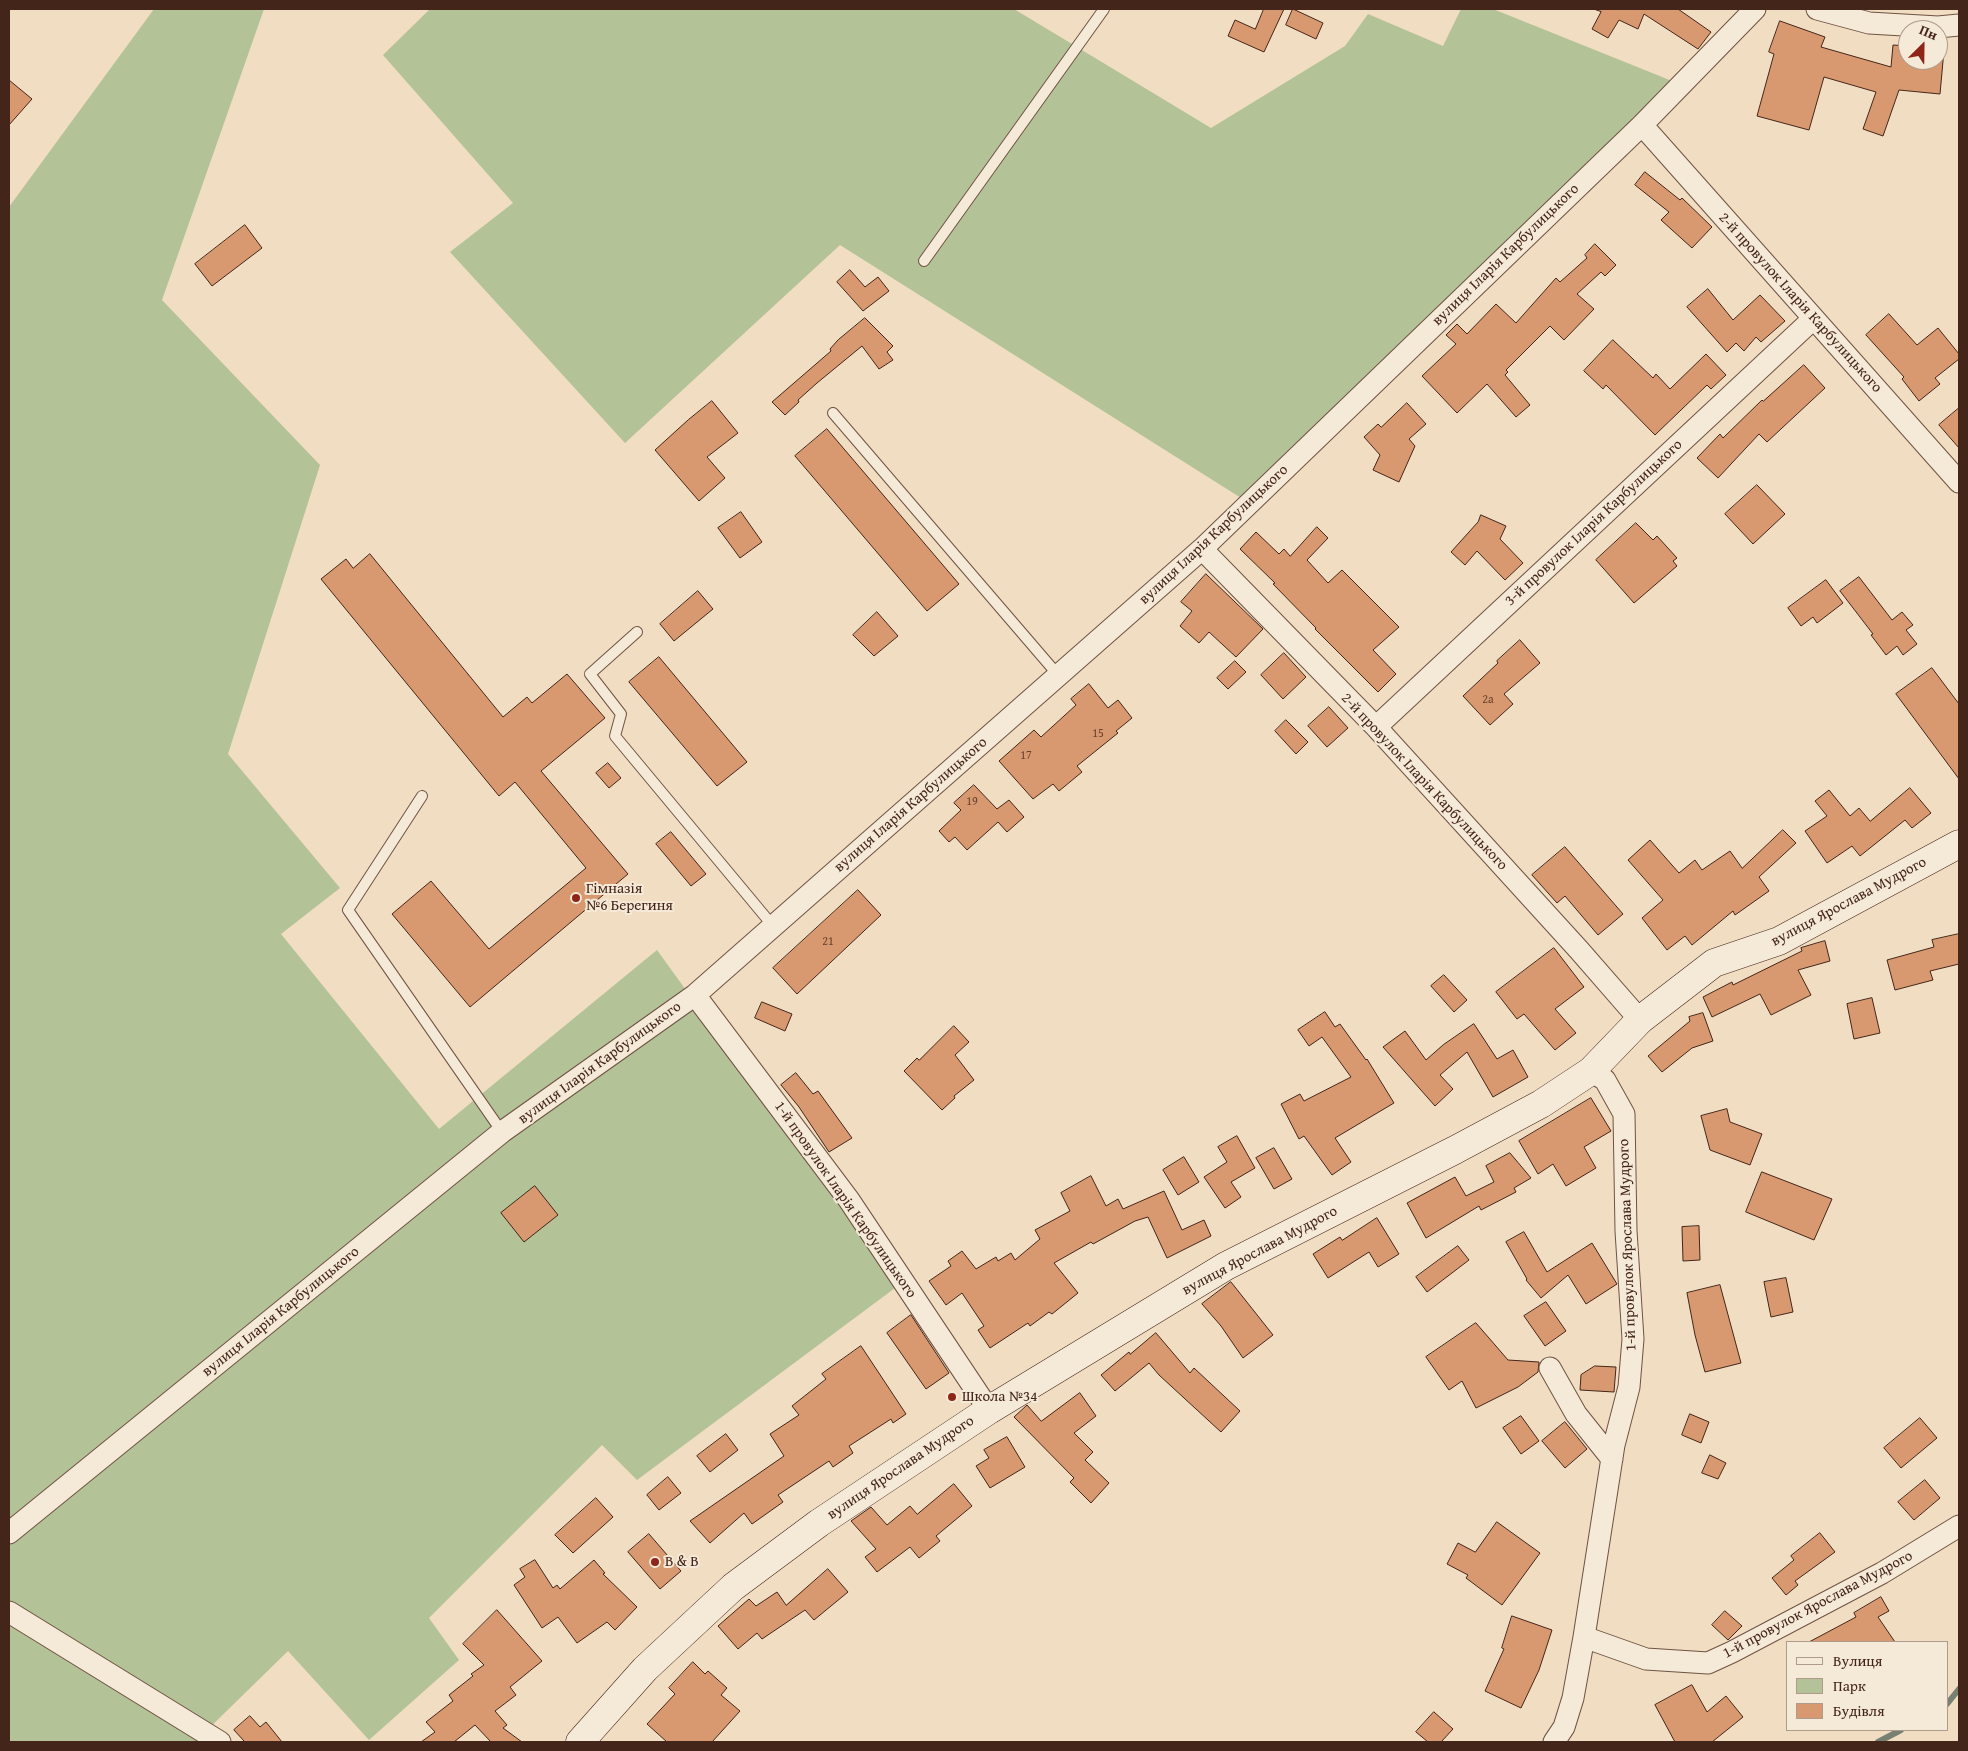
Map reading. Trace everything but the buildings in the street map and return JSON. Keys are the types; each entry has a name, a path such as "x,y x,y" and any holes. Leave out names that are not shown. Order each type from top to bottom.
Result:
{"main road":[{"name":"вулиця Ярослава Мудрого","path":"580,1742 645,1669 733,1587 819,1523 989,1410 1226,1266 1455,1150 1541,1104 1591,1071 1640,1020 1714,963 1779,942 1959,844"}],"street":[{"name":"вулиця Іларія Карбулицького","path":"9,1533 502,1132 695,995 1202,549 1642,125 1755,9"},
{"path":"1817,9 1870,23 1938,27 1959,25"},
{"name":"2-й провулок Іларія Карбулицького","path":"1642,125 1959,482"},
{"name":"3-й провулок Іларія Карбулицького","path":"1376,727 1813,319"},
{"name":"2-й провулок Іларія Карбулицького","path":"1202,549 1376,727 1579,950 1640,1020"},
{"name":"1-й провулок Іларія Карбулицького","path":"695,995 849,1200 989,1410"},
{"name":"1-й провулок Ярослава Мудрого","path":"1554,1742 1564,1727 1573,1698 1612,1459 1629,1387 1633,1339 1626,1230 1624,1114 1605,1080 1591,1071"},
{"path":"1550,1368 1576,1414 1612,1459"},
{"name":"1-й провулок Ярослава Мудрого","path":"1584,1637 1646,1659 1708,1663 1882,1573 1959,1526"},
{"path":"9,1612 220,1742"}],"lane":[{"path":"924,262 1104,9"},
{"path":"833,413 1058,676"},
{"path":"637,632 590,674 621,714 614,736 773,926"},
{"path":"422,796 348,910 502,1132"}],"green space":[{"path":"154,9 264,9 162,300 320,465 228,754 340,888 281,934 439,1129 657,950 899,1285 637,1480 602,1445 429,1618 459,1660 369,1740 288,1651 200,1737 207,1742 9,1742 9,207"},
{"path":"430,9 1014,9 1211,128 1345,46 1368,14 1443,46 1461,9 1493,9 1687,87 1257,508 840,245 625,443 450,252 513,203 383,55"}],"waterway":[{"path":"1948,1703 1959,1689"},
{"path":"1878,1742 1899,1731"}],"place":[{"name":"Гімназія №6 Берегиня","path":"576,898"},
{"name":"Школа №34","path":"952,1397"},
{"name":"B & B","path":"655,1562"}]}
